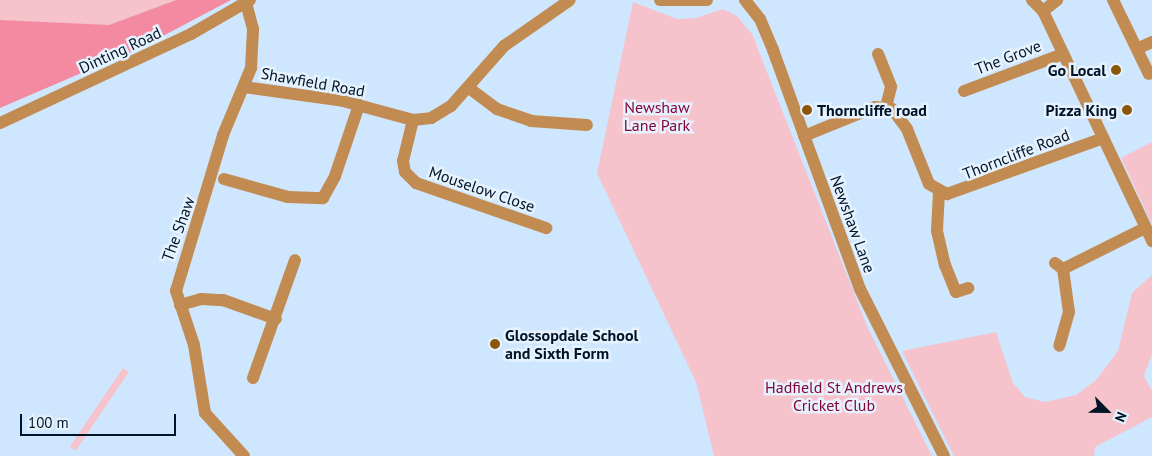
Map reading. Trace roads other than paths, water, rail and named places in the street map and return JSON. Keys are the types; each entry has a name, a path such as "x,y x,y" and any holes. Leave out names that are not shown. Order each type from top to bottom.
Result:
{"street":[{"path":"413,120 441,112 469,88 504,46 570,0"},
{"path":"660,0 707,0"},
{"name":"Newshaw Lane","path":"747,0 760,19 860,289 944,456"},
{"path":"1032,0 1043,11 1144,228 1152,241"},
{"path":"1043,11 1057,0"},
{"path":"1113,0 1139,48 1149,74"},
{"name":"The Shaw","path":"244,456 205,413 194,345 176,291 180,270 208,195 223,135 244,88 254,50 252,18 248,2"},
{"name":"Dinting Road","path":"0,123 191,34 248,2"},
{"path":"1139,48 1152,42"},
{"path":"878,54 891,87 886,107"},
{"name":"The Grove","path":"964,91 1063,54"},
{"name":"Shawfield Road","path":"244,88 359,105 413,120"},
{"path":"469,88 497,109 531,121 587,125"},
{"path":"224,179 288,197 323,198 335,176 359,105"},
{"path":"804,136 886,107 899,114 920,167 939,192 937,231 945,265 956,292 968,288"},
{"name":"Mouselow Close","path":"413,120 403,161 405,172 416,183 546,228"},
{"name":"Thorncliffe Road","path":"939,192 961,193 1103,138"},
{"path":"1059,346 1068,312 1059,266 1144,228"},
{"path":"253,378 276,319 295,260"},
{"path":"180,305 201,299 224,300 276,319"}],"place":[{"name":"Go Local","path":"1116,70"},
{"name":"Thorncliffe road","path":"807,110"},
{"name":"Pizza King","path":"1127,110"},
{"name":"Glossopdale School and Sixth Form","path":"495,344"}],"park label":[{"name":"Newshaw Lane Park","path":"657,116"},
{"name":"Hadfield St Andrews Cricket Club","path":"834,396"}]}
